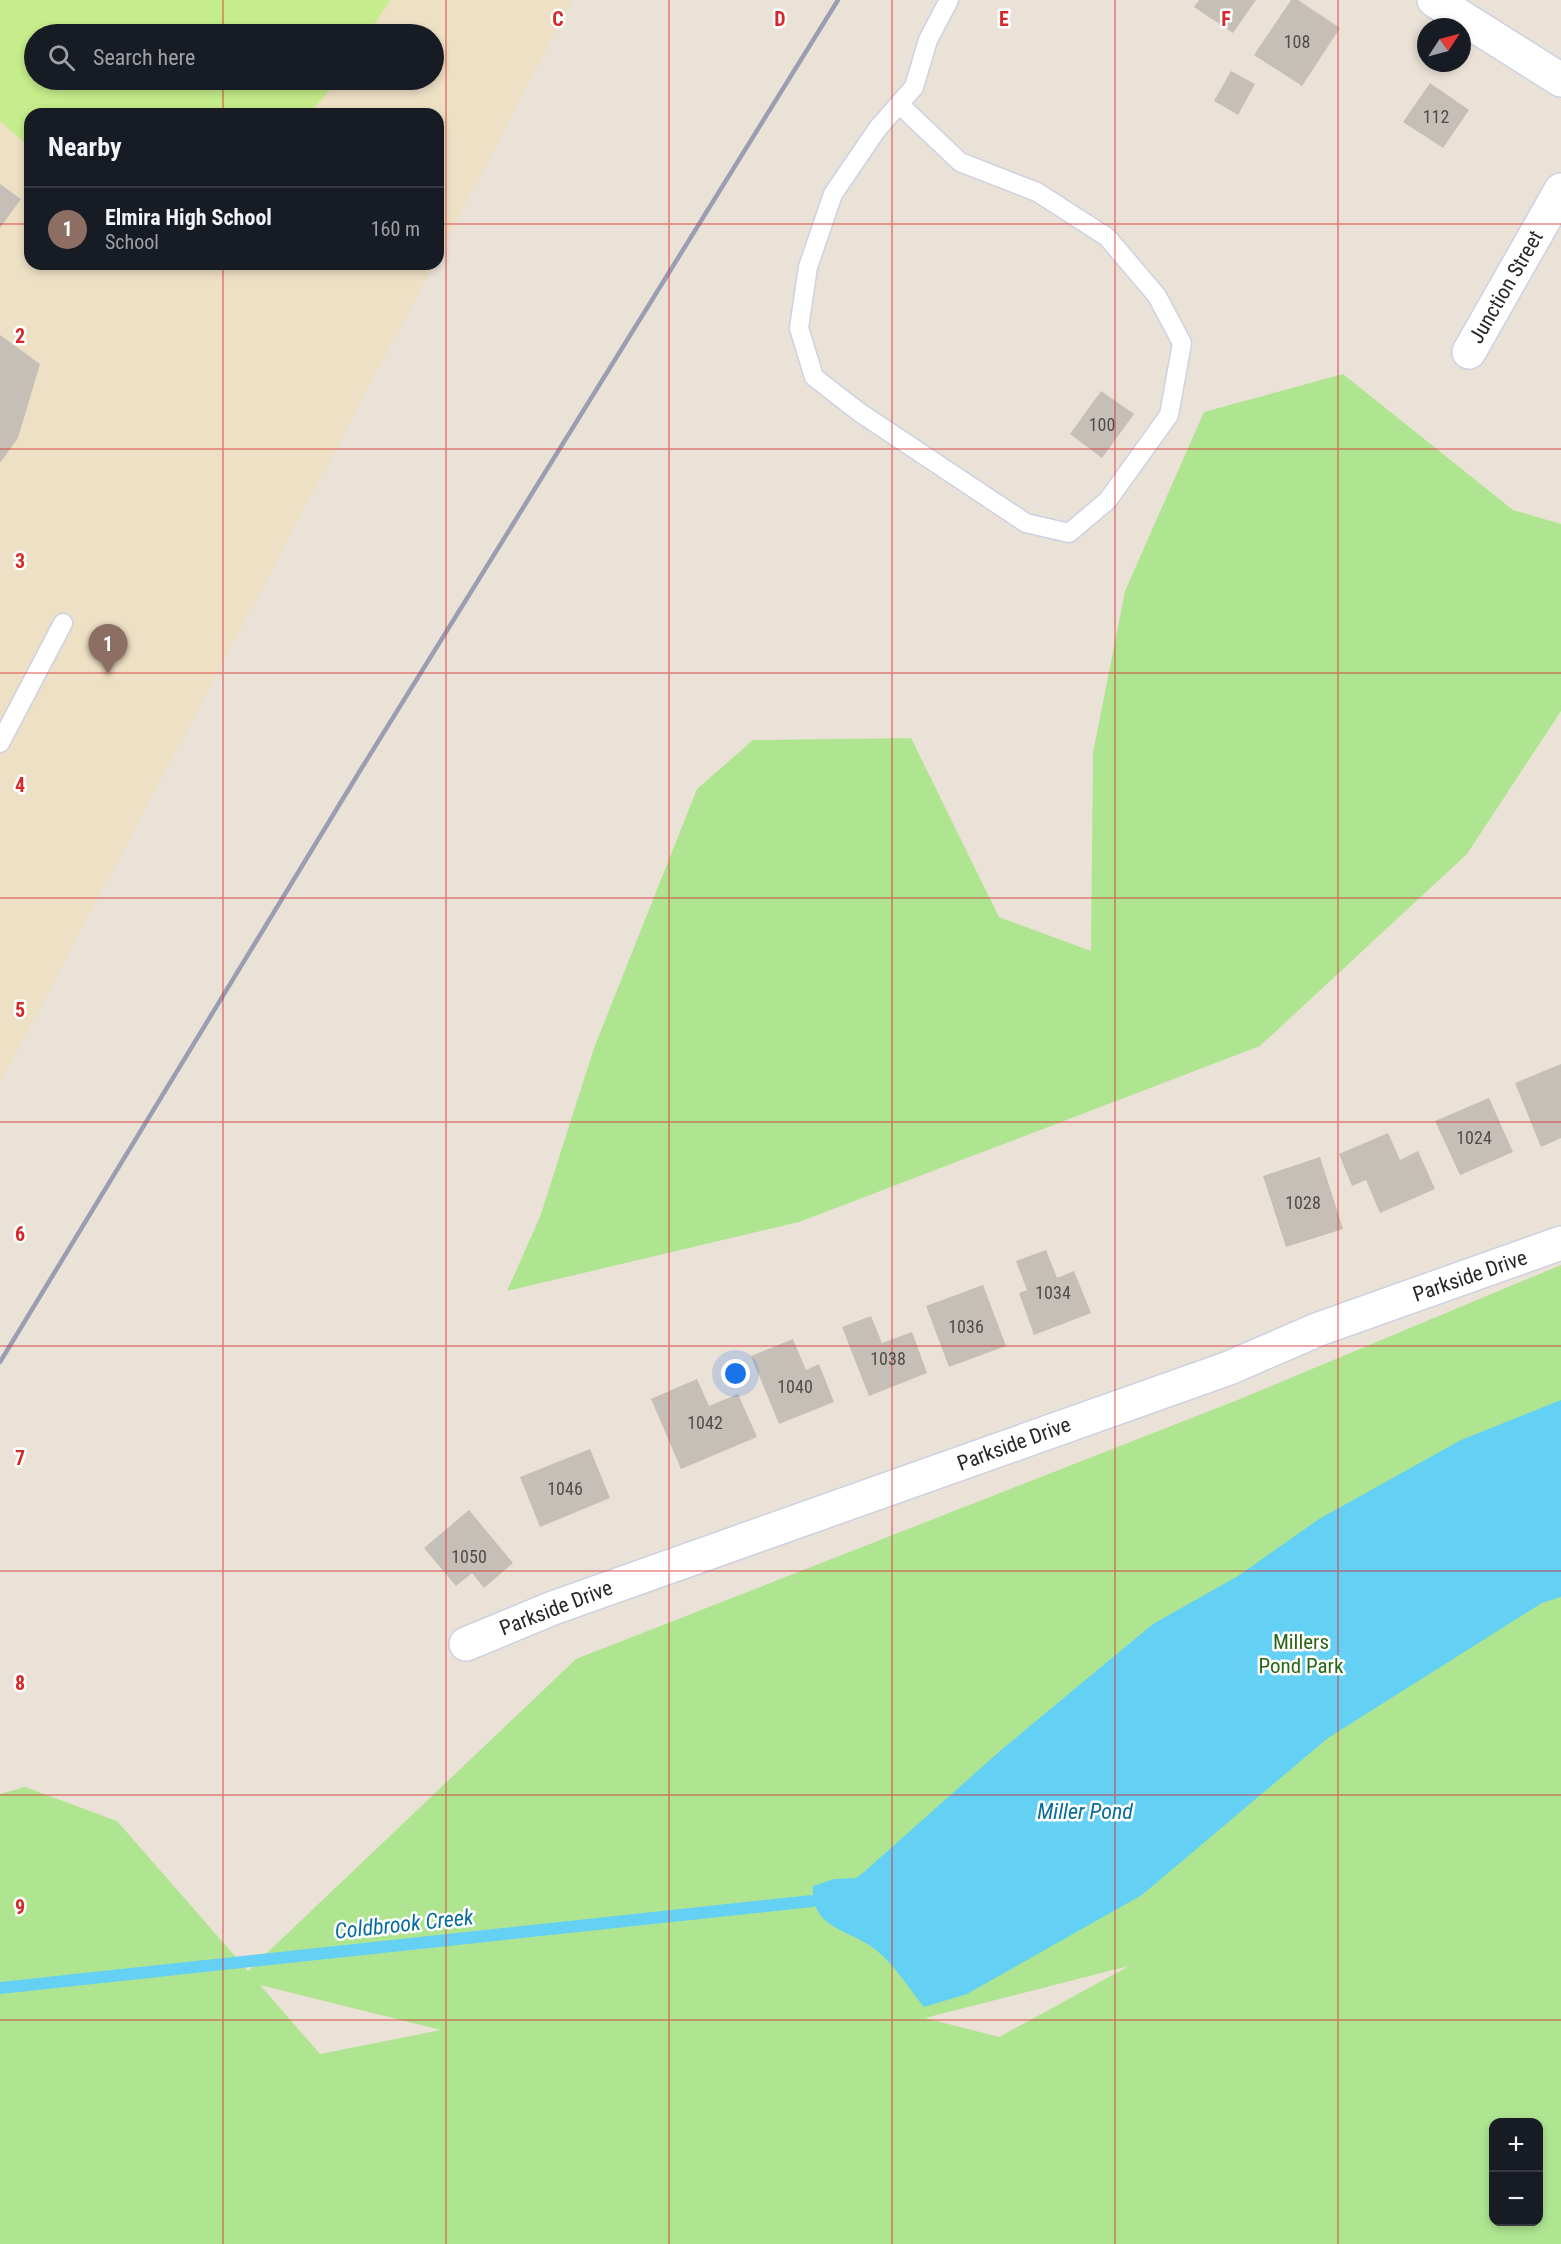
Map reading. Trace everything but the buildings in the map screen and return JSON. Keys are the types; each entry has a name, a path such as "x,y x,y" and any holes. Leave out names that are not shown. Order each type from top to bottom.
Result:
{"street":[{"path":"1434,0 1561,80"},
{"name":"Junction Street","path":"1469,352 1561,190"},
{"name":"Parkside Drive","path":"466,1644 553,1608 1229,1368 1318,1329 1561,1243"}],"lane":[{"path":"899,104 960,162 1037,192 1107,237 1157,296 1182,343 1169,415 1108,500 1069,533 1026,523 859,412 814,376 799,328 808,267 833,194 878,129 899,104 914,87 928,40 949,0"},
{"path":"0,743 63,623"}],"shaded area":[{"path":"0,0 573,0 444,245 444,108 24,108 24,270 431,270 0,1084"}],"green space":[{"path":"0,0 390,0 374,24 24,24 24,90 329,90 314,108 24,108 24,143 0,121"},
{"path":"1343,374 1513,510 1561,524 1561,711 1467,854 1260,1046 799,1222 507,1291 540,1217 594,1048 697,789 753,740 911,738 999,917 1091,951 1093,753 1125,591 1204,412"},
{"name":"Millers Pond Park","path":"1561,1265 1561,2244 0,2244 0,1794 25,1787 117,1821 248,1971 576,1659 1240,1399","holes":["1129,1966 999,2037 925,2018","260,1985 441,2030 320,2054"]}],"water":[{"name":"Miller Pond","path":"1561,1400 1561,1597 1542,1603 1328,1738 1142,1895 967,1994 924,2007 883,1956 866,1943 834,1927 818,1912 814,1901 813,1886 834,1879 856,1878 864,1872 1001,1750 1153,1624 1238,1576 1319,1519 1461,1440"}],"waterway":[{"name":"Coldbrook Creek","path":"0,1988 812,1901"}],"railway":[{"path":"0,1362 358,774 838,0"}],"place":[{"name":"Elmira High School","path":"108,674"}]}
